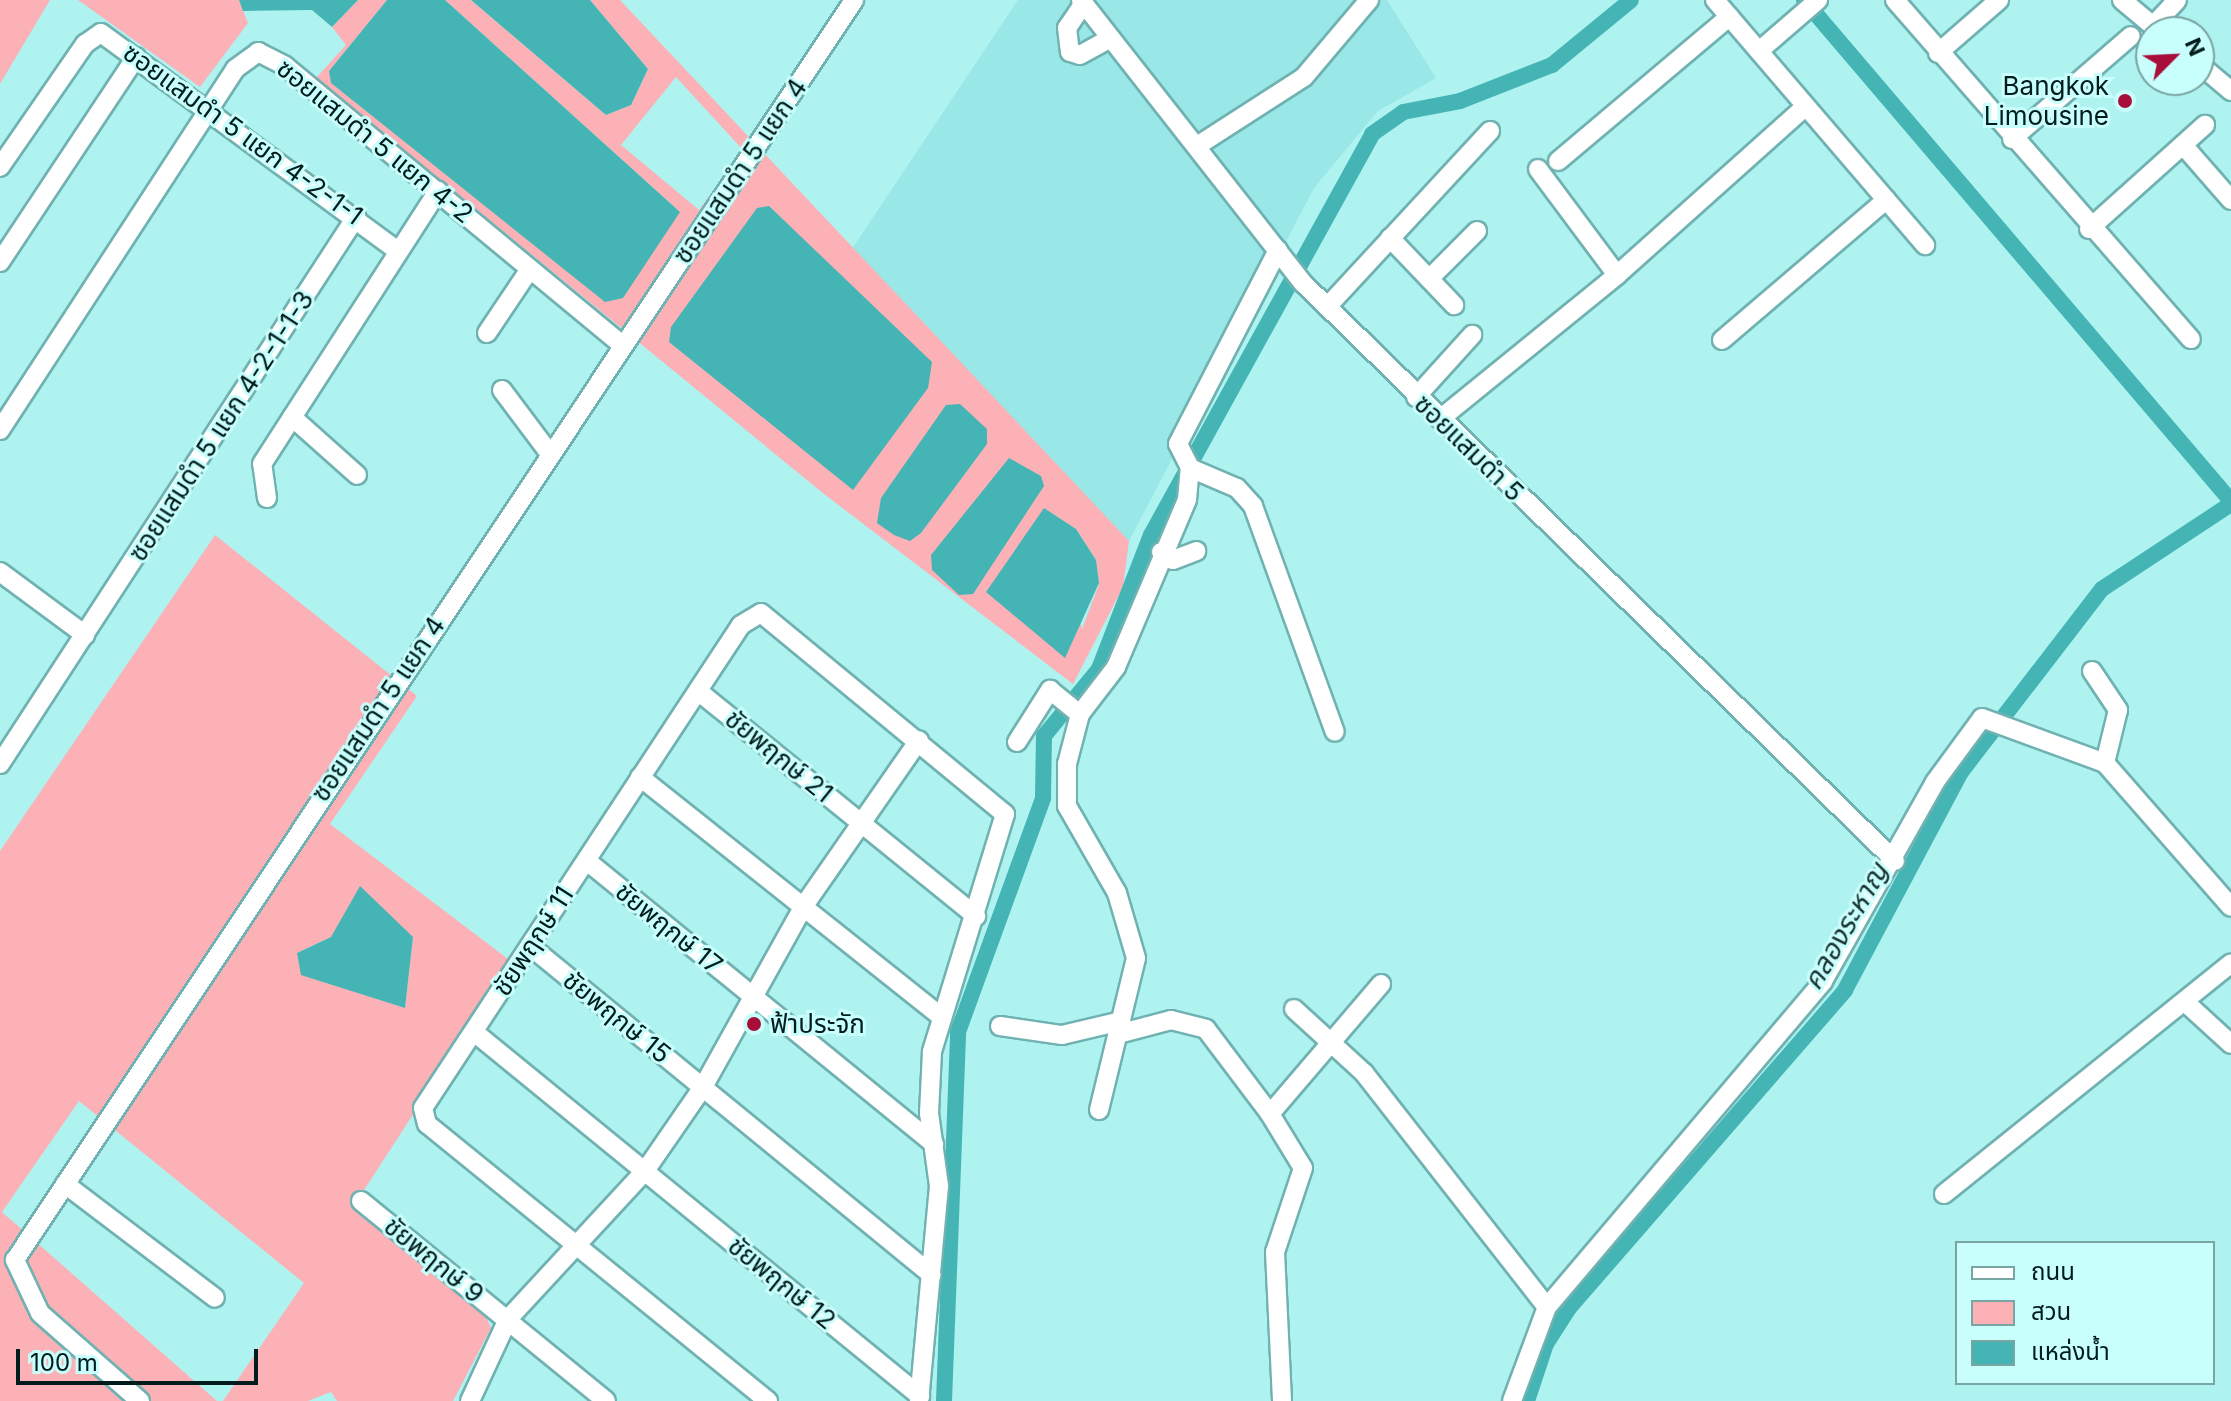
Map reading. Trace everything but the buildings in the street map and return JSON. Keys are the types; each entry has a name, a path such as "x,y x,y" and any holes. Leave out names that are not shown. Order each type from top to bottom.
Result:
{"street":[{"name":"ซอยแสมดำ 5 แยก 4","path":"140,1401 40,1313 15,1271 65,1184 854,0"},
{"path":"1197,146 1304,77 1369,0"},
{"path":"1715,0 1925,245"},
{"path":"1759,51 1818,0"},
{"path":"1895,0 2089,229 2191,339"},
{"path":"1938,53 1999,0"},
{"path":"2122,0 2141,16"},
{"path":"1082,2 1065,34 1070,52 1080,55 1111,38"},
{"name":"ซอยแสมดำ 5","path":"1082,2 1304,284 1416,397 1895,861"},
{"path":"1558,161 1729,17"},
{"name":"ซอยแสมดำ 5 แยก 4-2-1-1","path":"0,167 85,44 101,33 356,217 398,251"},
{"path":"2012,139 2131,36"},
{"name":"ซอยแสมดำ 5 แยก 4-2","path":"0,430 243,59 268,54 622,345"},
{"path":"0,262 136,57"},
{"path":"2215,78 2231,91"},
{"path":"1440,419 1617,275 1805,107"},
{"path":"2089,229 2205,125"},
{"path":"1327,307 1490,131"},
{"path":"2183,145 2231,200"},
{"path":"1538,169 1617,275"},
{"path":"267,498 262,464 438,191"},
{"path":"1722,340 1886,200"},
{"name":"ซอยแสมดำ 5 แยก 4-2-1-1-3","path":"0,764 356,217"},
{"path":"1429,279 1477,231"},
{"path":"1390,238 1454,305"},
{"path":"1099,1110 1136,958 1130,929 1067,806 1080,714 1116,667 1161,552 1191,490 1190,468 1178,444 1278,250"},
{"path":"487,333 530,269"},
{"path":"1416,397 1472,335"},
{"path":"502,390 550,454"},
{"path":"292,417 357,475"},
{"path":"1190,468 1237,488 1253,506 1335,732"},
{"path":"1161,552 1173,560 1196,551"},
{"path":"0,596 5,576 85,635"},
{"name":"ชัยพฤกษ์ 11","path":"578,1245 424,1117 474,1032 698,691 749,616 767,617 919,740"},
{"path":"2092,671 2118,710 2105,763"},
{"path":"1017,742 1050,690 1080,714"},
{"name":"ชัยพฤกษ์ 21","path":"698,691 976,916"},
{"path":"1512,1401 1547,1307 1823,981 1956,751 1982,718 2105,763 2138,792 2231,907"},
{"path":"470,1401 508,1319 645,1171 703,1087 803,907 919,740 998,805 1005,828 976,916 938,1014 928,1079 934,1144 932,1275 919,1398"},
{"path":"640,777 938,1014"},
{"name":"ชัยพฤกษ์ 17","path":"587,861 934,1144"},
{"name":"ชัยพฤกษ์ 15","path":"530,946 932,1275"},
{"path":"1944,1194 2231,963"},
{"path":"1270,1114 1381,984"},
{"path":"2185,1002 2231,1044"},
{"path":"1294,1009 1334,1042 1547,1307"},
{"path":"1000,1026 1062,1035 1171,1020 1206,1029 1270,1114 1303,1168 1275,1252 1282,1401"},
{"name":"ชัยพฤกษ์ 12","path":"474,1032 919,1398"},
{"path":"65,1184 215,1298"},
{"name":"ชัยพฤกษ์ 9","path":"361,1201 606,1401"},
{"path":"578,1245 768,1401"}],"shaded area":[{"path":"1018,0 1387,0 1436,78 1378,111 1314,188 1129,541 850,252"}],"green space":[{"path":"0,0 50,0 0,84"},
{"path":"78,0 239,0 248,23 200,87"},
{"path":"358,0 387,0 329,71 680,212 445,0 471,0 606,115 631,105 648,69 590,0 620,0 1129,541 1123,587 1073,684 824,494 316,78 346,45 332,27","holes":["676,77 743,150 699,210 621,145","1043,508 1076,529 1096,560 1099,584 1082,629"]},
{"path":"215,535 417,696 330,824 512,962 353,1207 485,1315 491,1328 453,1401 337,1401 331,1392 308,1401 223,1401 304,1283 79,1101 2,1212 217,1401 0,1401 0,851","holes":["331,937 413,937 405,1008 362,992 297,953"]}],"water":[{"path":"239,0 358,0 332,27 312,10 243,11"},
{"path":"387,0 445,0 680,212 623,298 605,302 331,83 329,71"},
{"path":"471,0 590,0 648,69 631,105 606,115"},
{"path":"769,206 932,362 928,388 853,490 669,342 671,327 757,208"},
{"path":"960,404 987,429 987,444 921,533 910,541 894,535 877,523 881,498 946,405"},
{"path":"1009,458 1041,476 1044,486 973,594 959,595 932,570 931,555"},
{"path":"1044,508 1076,529 1096,560 1099,583 1065,658 986,592"},
{"path":"360,886 413,937 405,1008 301,975 297,953 331,937"}],"waterway":[{"path":"944,1401 958,1032 1043,798 1044,736 1099,669 1151,535 1372,134 1403,112 1460,101 1552,65 1631,0"},
{"path":"1804,0 2231,501"},
{"name":"คลองระหาญ","path":"1527,1401 1546,1344 1569,1308 1845,990 1961,772 2102,589 2231,504"}],"place":[{"name":"Bangkok Limousine","path":"2125,101"},
{"name":"ฟ้าประจัก","path":"754,1024"}]}
